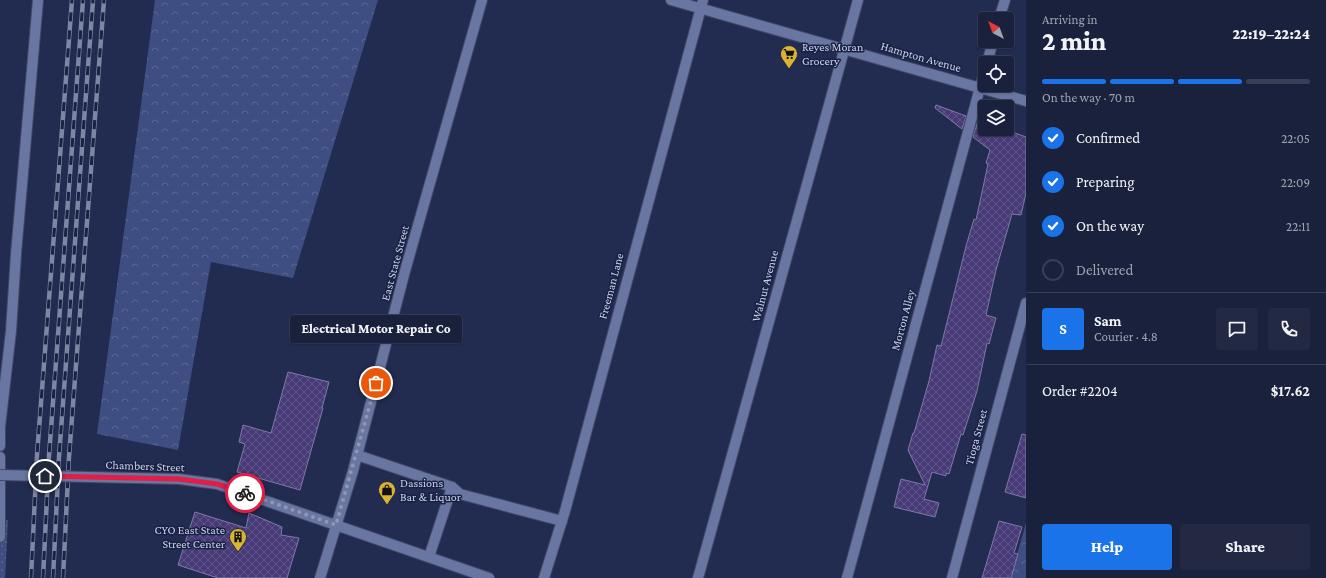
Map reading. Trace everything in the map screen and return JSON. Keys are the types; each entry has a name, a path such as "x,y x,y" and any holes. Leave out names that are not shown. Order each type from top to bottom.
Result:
{"street":[{"path":"0,446 0,427 11,331 16,246 38,0"},
{"name":"East State Street","path":"320,578 357,454 405,271 482,0"},
{"name":"Hampton Avenue","path":"671,0 702,5 844,49 978,87"},
{"name":"Walnut Avenue","path":"698,578 858,0"},
{"path":"1001,12 1005,0"},
{"name":"Freeman Lane","path":"544,578 562,521 702,5"},
{"name":"Morton Alley","path":"847,578 979,92"},
{"name":"Hampton Avenue","path":"994,92 1026,101"},
{"name":"Tioga Street","path":"952,578 1026,303"},
{"path":"357,454 452,487 460,494 562,521"},
{"path":"0,457 0,537"},
{"name":"Chambers Street","path":"0,475 179,479 217,484 489,578"},
{"path":"429,557 452,487"}],"green space":[{"path":"155,0 378,0 293,278 211,262 178,450 97,434"},
{"path":"0,520 8,520 5,578 0,578"},
{"path":"1026,523 1026,578 1010,578"}],"building":[{"path":"936,105 966,116 962,129 935,108"},
{"path":"978,120 978,136 1014,136 1014,133 1026,137 1026,193 1021,215 1012,214 996,270 986,315 996,318 989,344 987,343 977,391 963,435 961,434 949,474 946,473 946,476 932,472 924,499 939,503 935,517 894,507 901,479 925,485 908,450 929,381 937,345 941,346 966,246 974,219 976,220 988,164 986,163 990,150 973,137"},
{"path":"288,372 329,382 300,490 237,472 245,444 239,442 243,425 271,433"},
{"path":"1022,434 1026,435 1026,498 1005,492"},
{"name":"CYO East State Street Center","path":"195,512 246,528 249,513 282,527 281,535 299,538 287,578 218,578 178,565"},
{"path":"999,521 1022,527 1014,553 1018,554 1011,578 982,578"}],"railway":[{"path":"31,578 37,455 72,0"},
{"path":"43,578 49,456 83,0"},
{"path":"53,578 59,457 93,0"},
{"path":"63,578 69,457 104,0"}],"way so far":[{"path":"245,493 336,525 353,471 376,383"}],"place":[{"name":"Reyes Moran Grocery","path":"789,69"},
{"name":"Electrical Motor Repair Co","path":"376,383"},
{"name":"Dassions Bar & Liquor","path":"387,505"},
{"name":"CYO East State Street Center","path":"238,552"}],"route":[{"path":"45,476 179,479 217,484 245,493"}]}
